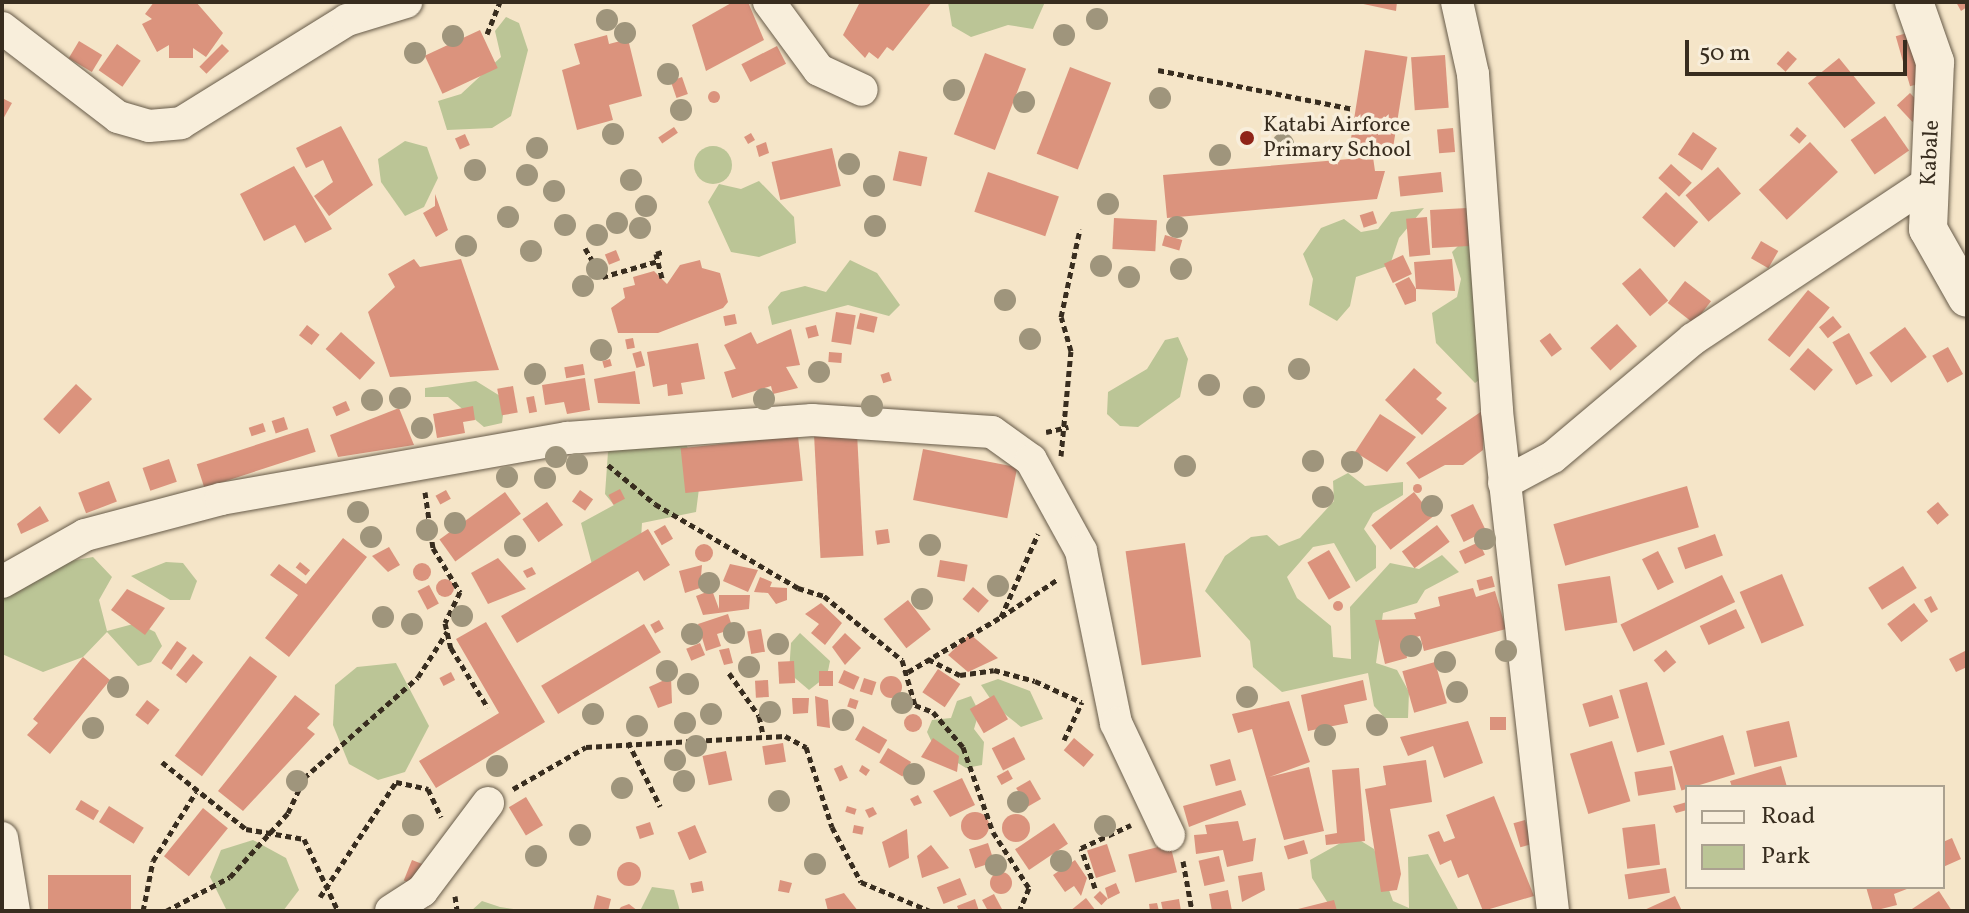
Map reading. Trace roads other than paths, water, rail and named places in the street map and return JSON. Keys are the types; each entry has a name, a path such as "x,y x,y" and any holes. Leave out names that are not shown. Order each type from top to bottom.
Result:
{"street":[{"path":"2,28 118,117 149,126 181,123 347,20 406,2"},
{"path":"769,2 819,70 862,90"},
{"path":"1457,2 1473,74 1504,483 1553,911"},
{"name":"Kabale","path":"1914,2 1935,62 1928,229 1967,298"},
{"path":"1504,483 1553,457 1693,339 1928,183"},
{"path":"2,582 85,535 221,499 419,461 580,437 812,420 992,432 1031,460 1054,495 1072,534 1122,735 1163,821"},
{"path":"391,911 422,891 452,843 488,803"},
{"path":"2,838 14,911"}],"place":[{"name":"Katabi Airforce Primary School","path":"1247,138"}]}
